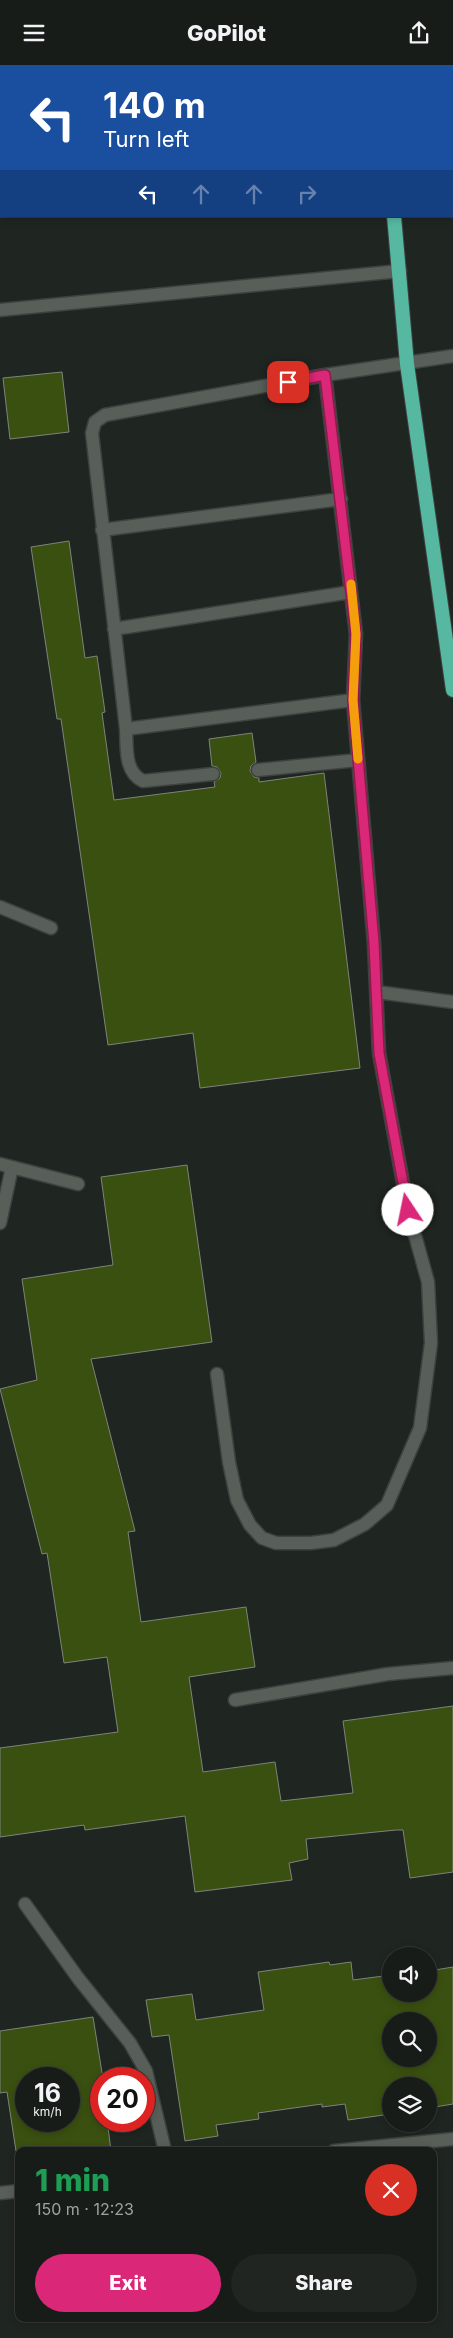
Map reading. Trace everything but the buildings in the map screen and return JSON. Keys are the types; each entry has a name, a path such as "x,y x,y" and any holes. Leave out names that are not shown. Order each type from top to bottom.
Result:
{"highway":[{"path":"394,217 407,364 453,690"}],"street":[{"path":"0,310 400,271"},
{"path":"213,774 143,781 135,777 130,770 92,433 96,422 105,415 325,375 453,356"},
{"path":"217,1374 229,1462 237,1500 250,1525 262,1538 276,1543 311,1543 334,1540 365,1525 387,1505 420,1428 431,1343 428,1282 408,1210 379,1053 377,992 353,700 356,634 325,375"},
{"path":"102,530 341,499"},
{"path":"114,629 351,592"},
{"path":"126,729 353,700"},
{"path":"258,769 358,760"},
{"path":"0,907 51,928"},
{"path":"377,992 453,1002"},
{"path":"0,1223 6,1165 78,1184"},
{"path":"235,1701 388,1674 453,1668"},
{"path":"25,1904 78,1978 130,2043 146,2071 164,2147"},
{"path":"374,2147 453,2139"},
{"path":"0,2193 15,2191"}],"slow traffic":[{"path":"351,584 356,634 353,700 358,759"}],"route":[{"path":"288,382 325,375 356,634 353,700 374,943 379,1053 408,1210"}]}
